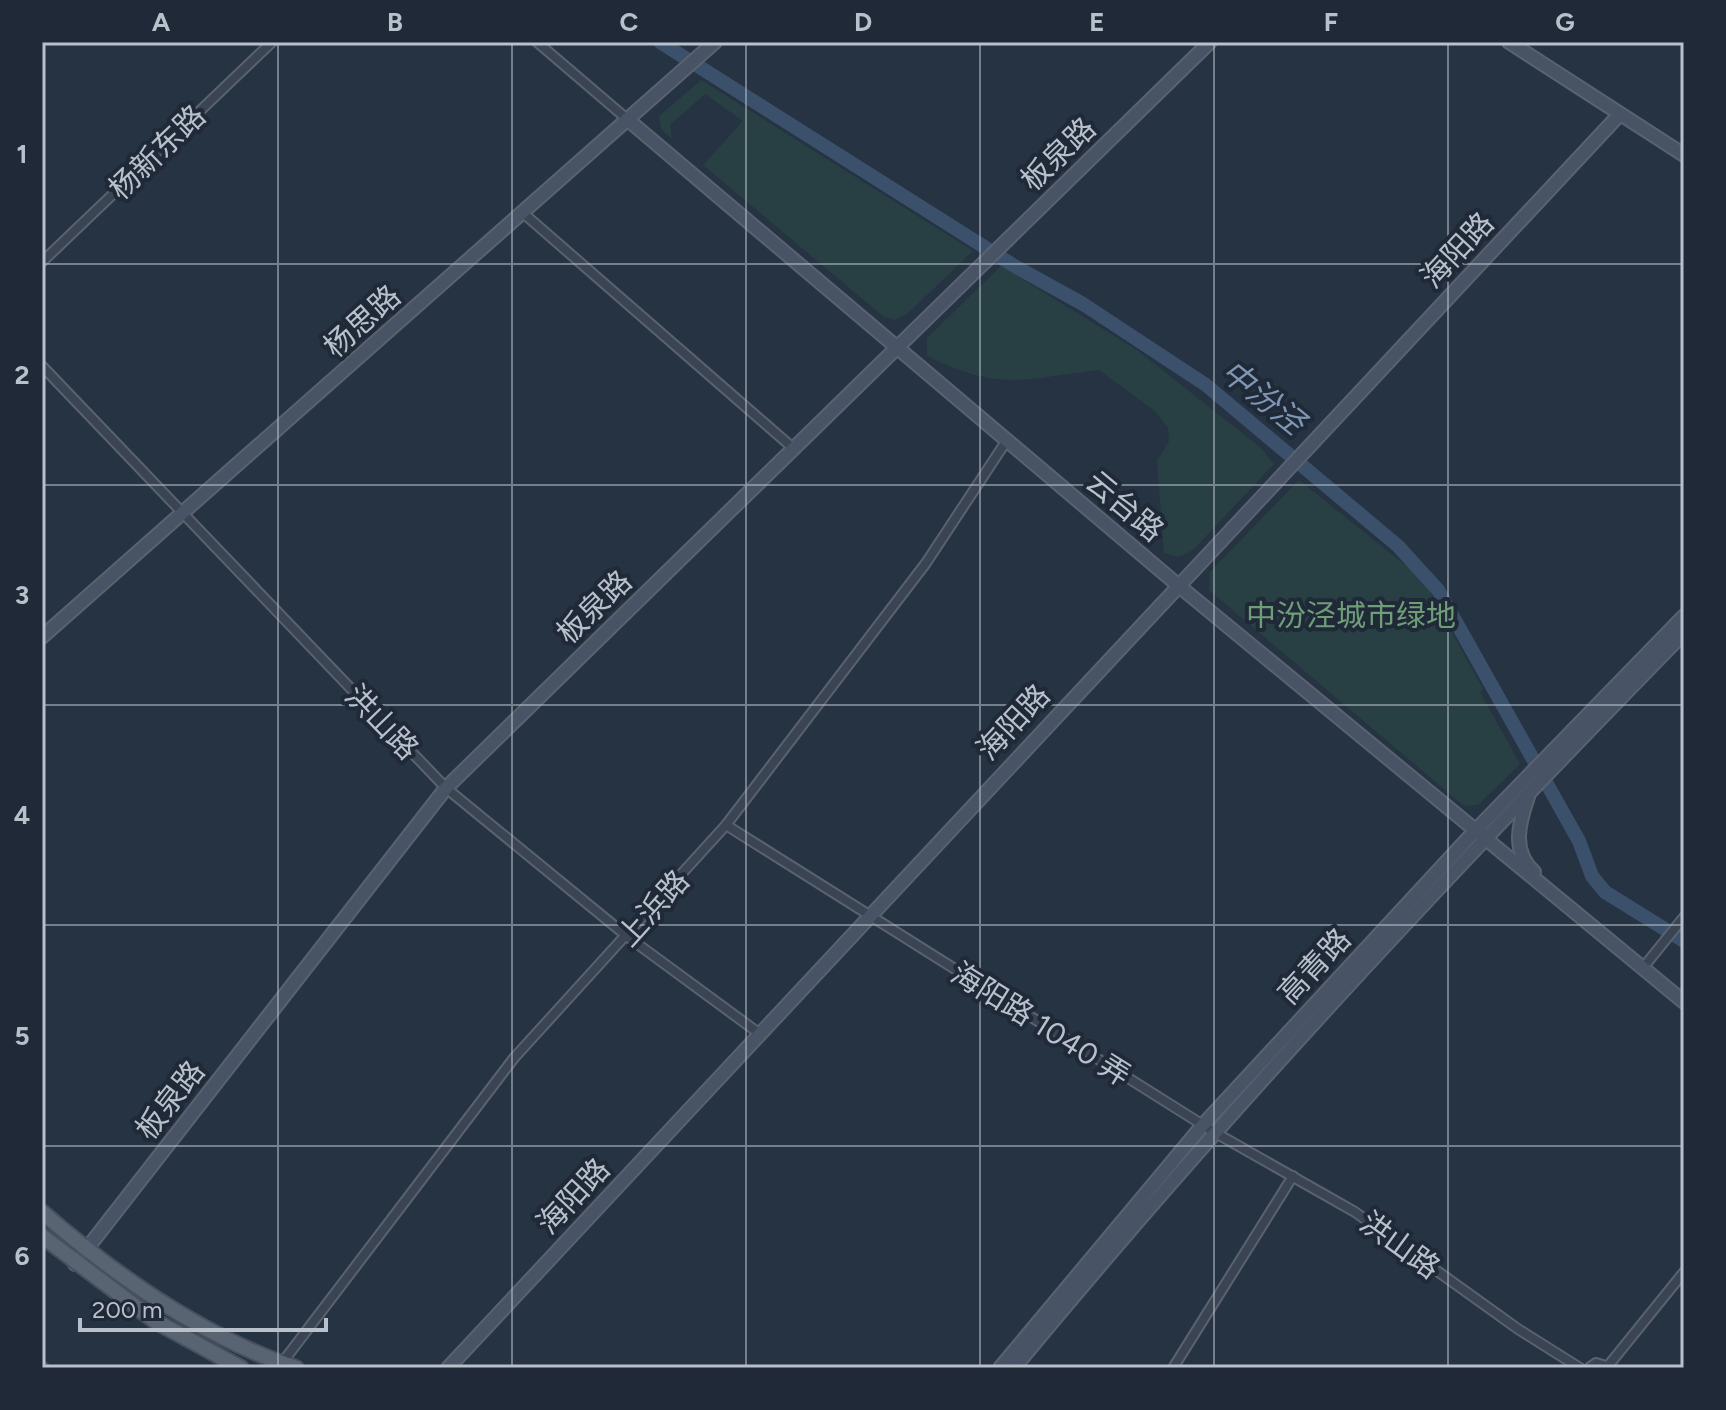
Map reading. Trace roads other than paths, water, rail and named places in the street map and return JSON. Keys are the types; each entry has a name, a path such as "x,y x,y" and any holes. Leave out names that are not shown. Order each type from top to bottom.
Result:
{"main road":[{"path":"42,1212 86,1249 183,1314 289,1366"},
{"path":"42,1236 75,1264 155,1321 234,1367"}],"street":[{"name":"杨新东路","path":"42,262 272,42"},
{"name":"云台路","path":"537,42 1179,586 1684,1002"},
{"name":"杨思路","path":"42,637 715,42"},
{"name":"板泉路","path":"75,1264 446,788 1210,42"},
{"path":"1509,42 1684,155"},
{"name":"海阳路","path":"448,1368 1620,114"},
{"path":"522,212 793,448"},
{"name":"洪山路","path":"42,366 181,515 446,788 628,937 760,1034"},
{"name":"上浜路","path":"289,1366 514,1058 628,937 726,825 926,563 1007,440"},
{"name":"高青路","path":"1000,1368 1208,1128 1479,836 1531,785 1684,616"},
{"name":"高青路","path":"1553,759 1684,633"},
{"path":"1531,785 1518,826 1521,856 1550,885 1556,898"},
{"name":"海阳路 1040 弄","path":"726,825 1208,1128"},
{"path":"1642,969 1681,920"},
{"name":"洪山路","path":"1208,1128 1371,1223 1507,1321 1580,1368"},
{"name":"高青路","path":"1014,1368 1208,1128"},
{"path":"1173,1368 1293,1176"},
{"path":"1589,1368 1596,1363 1609,1367 1684,1272"}],"waterway":[{"name":"中汾泾","path":"660,42 1016,267 1083,304 1206,385 1398,546 1438,590 1579,841 1592,876 1605,892 1684,941"}],"park label":[{"name":"中汾泾城市绿地","path":"1351,615"}]}
